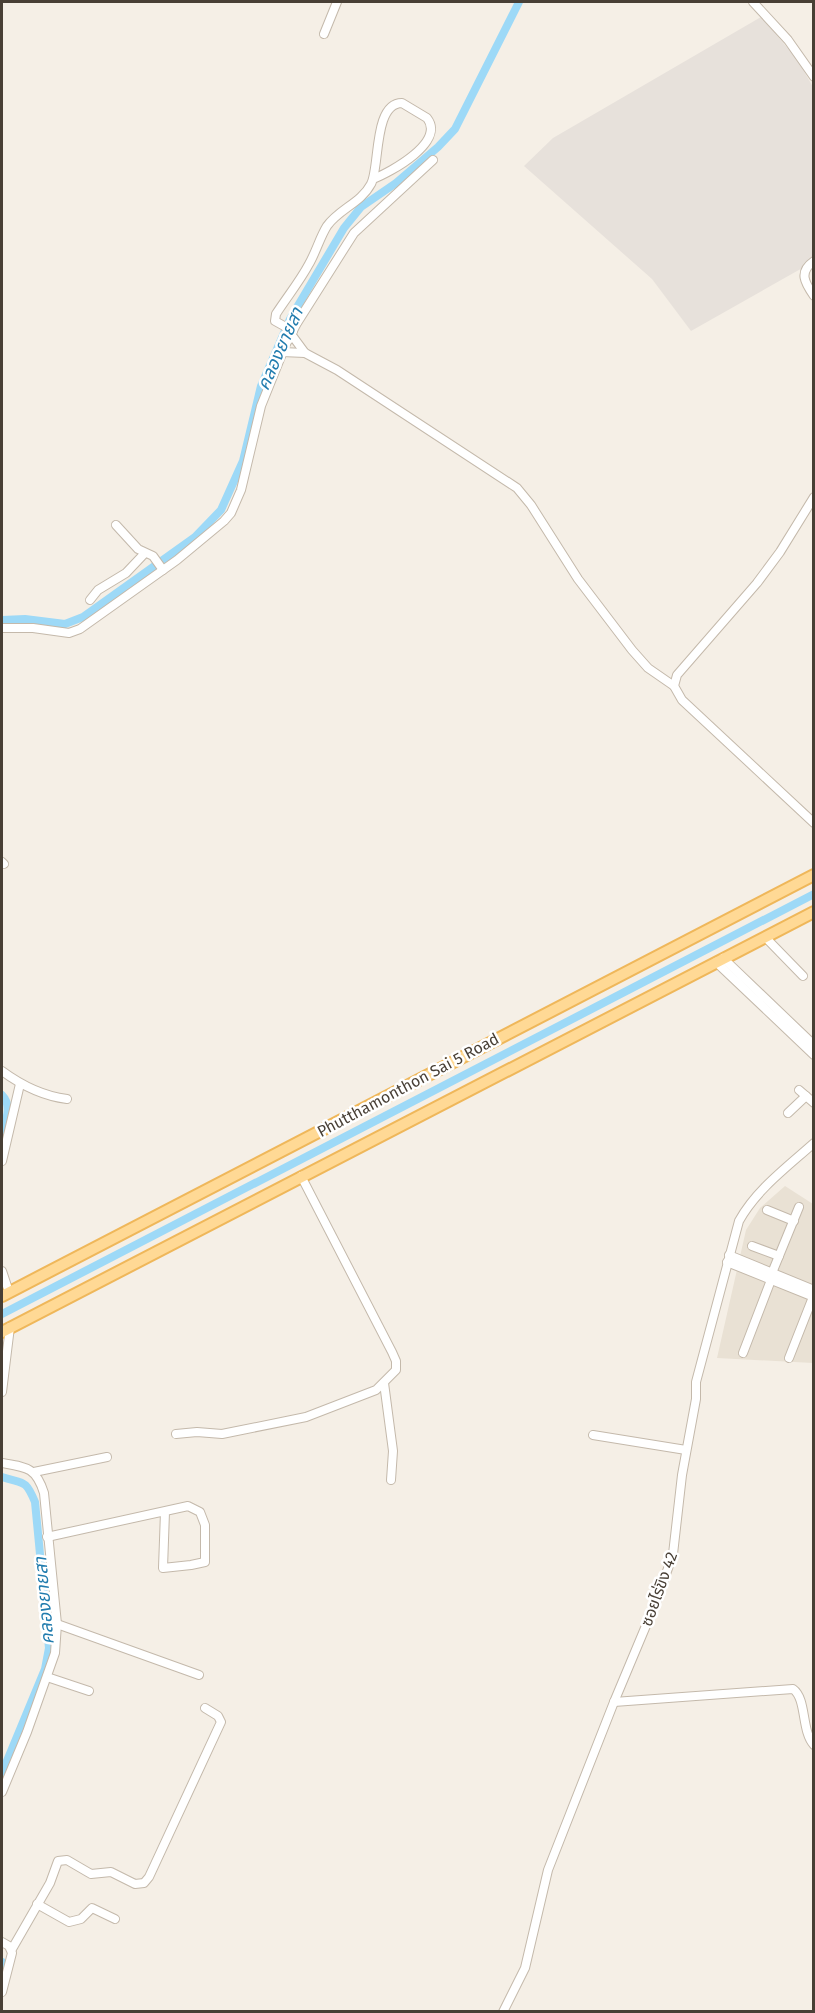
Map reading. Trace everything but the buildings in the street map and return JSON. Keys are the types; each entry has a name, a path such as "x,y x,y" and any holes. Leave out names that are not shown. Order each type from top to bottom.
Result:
{"main road":[{"name":"Phutthamonthon Sai 5 Road","path":"6,1294 813,874"},
{"name":"Phutthamonthon Sai 5 Road","path":"6,1329 813,912"}],"street":[{"path":"324,34 337,2"},
{"path":"753,2 788,40 813,77"},
{"path":"305,353 291,331 275,321 276,314 309,265 328,225 364,193 373,178 382,123 394,105 402,103 429,122 431,132 428,141 394,170 373,178"},
{"path":"2,628 73,632 80,629 231,513 241,490 261,406 291,331 354,233 433,160"},
{"path":"813,261 804,271 803,277 813,296"},
{"path":"282,352 305,353 337,370 517,488 578,579 648,669 674,686 682,700 813,823"},
{"path":"674,686 677,675 770,566 813,497"},
{"path":"116,525 138,549 161,567"},
{"path":"90,600 98,590 126,573 148,555"},
{"path":"765,937 803,976"},
{"path":"719,960 813,1045"},
{"path":"719,960 813,1055"},
{"path":"2,1071 20,1084 54,1097 67,1099"},
{"path":"2,1161 20,1084"},
{"path":"788,1113 802,1093 813,1104"},
{"name":"ซอยไร่ขิง 42","path":"503,2012 525,1968 548,1870 658,1597 673,1554 686,1450 696,1399 696,1382 739,1221 749,1204 813,1143"},
{"path":"176,1434 229,1433 306,1417 376,1390 396,1370 396,1361 392,1352 301,1176"},
{"path":"743,1353 771,1276 800,1207"},
{"path":"767,1210 794,1221"},
{"path":"752,1246 779,1256"},
{"path":"728,1258 813,1292 789,1358"},
{"path":"2,1271 6,1294"},
{"path":"2,1392 6,1329"},
{"path":"384,1383 393,1451 391,1480"},
{"path":"593,1434 686,1450"},
{"path":"34,1472 107,1457"},
{"path":"2,1462 25,1467 34,1472 44,1493 57,1624 55,1653 2,1792"},
{"path":"47,1537 188,1506 200,1512 205,1525 205,1562 163,1568 165,1512"},
{"path":"57,1624 199,1675"},
{"path":"47,1677 89,1691"},
{"path":"614,1702 794,1689 800,1695 813,1745"},
{"path":"2,1992 11,1963 12,1949 50,1883 56,1864 64,1859 91,1874 111,1872 135,1884 144,1883 149,1877 221,1722 218,1716 205,1708"},
{"path":"37,1904 69,1922 81,1919 92,1908 115,1919"},
{"path":"2,1942 12,1949"}],"shaded area":[{"path":"761,17 797,59 813,87 813,262 691,331 652,279 524,166 553,138"},
{"path":"785,1186 813,1204 813,1363 717,1358 746,1230 760,1208"}],"waterway":[{"name":"คลองยายสา","path":"2,620 25,619 65,624 83,617 195,537 221,510 243,461 261,386 290,319 344,228 361,207 396,183 438,147 455,129 519,2"},
{"path":"2,1314 814,894"},
{"name":"คลองยายสา","path":"2,1095 8,1109 2,1136"},
{"name":"คลองยายสา","path":"2,1477 26,1485 35,1502 49,1648 45,1669 2,1773"}]}
